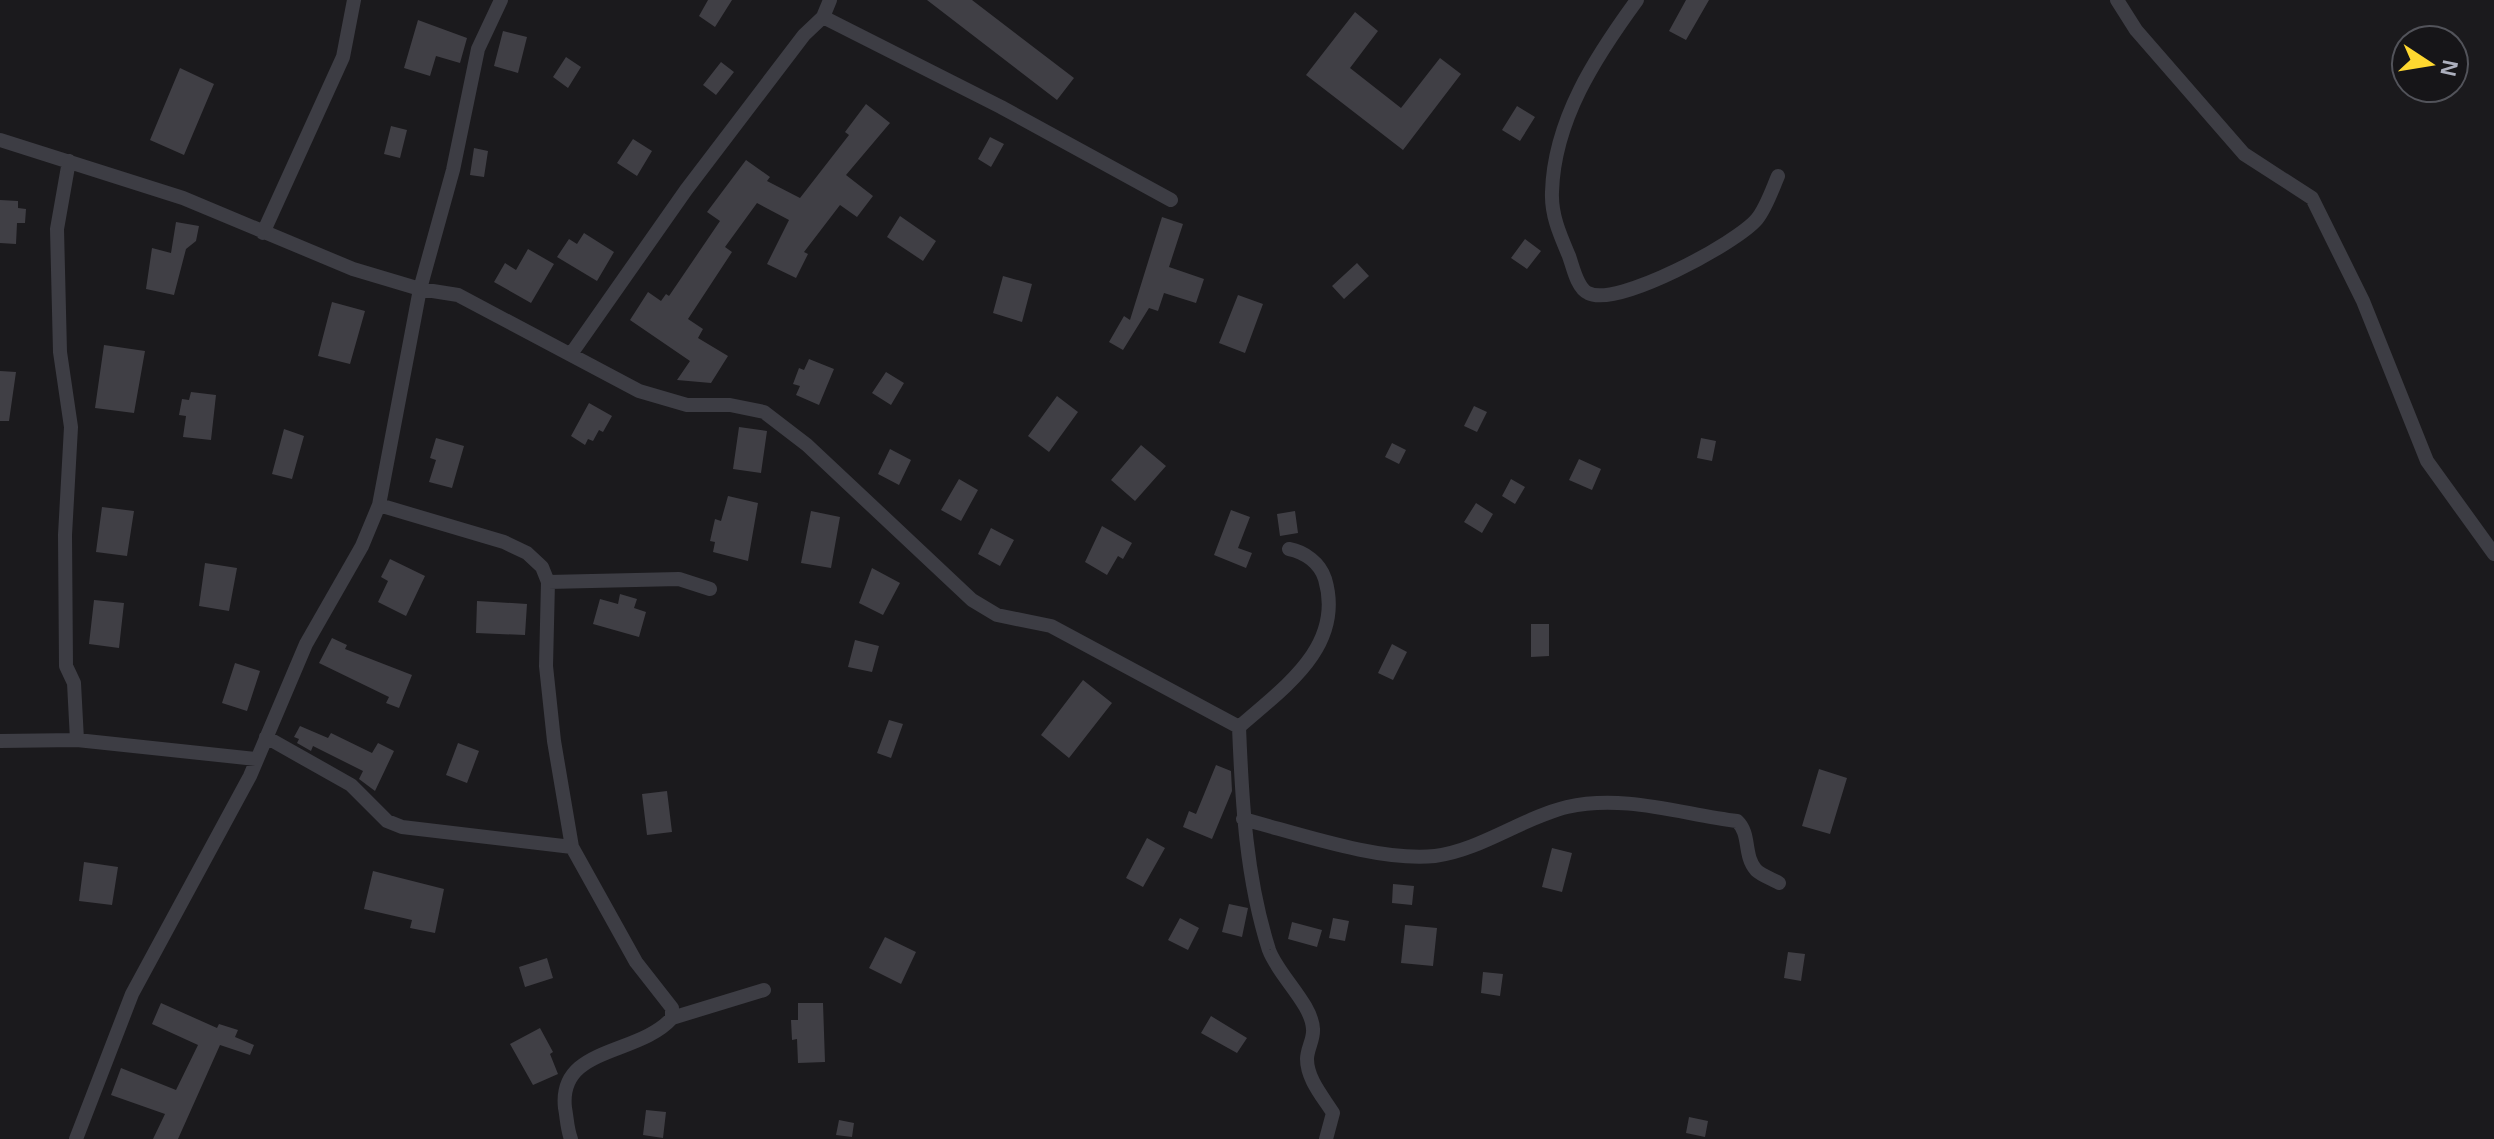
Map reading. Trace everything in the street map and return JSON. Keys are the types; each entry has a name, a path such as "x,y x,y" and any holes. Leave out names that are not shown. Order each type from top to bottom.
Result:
{"street":[{"path":"263,233 343,57 354,0"},
{"path":"76,1139 132,994 256,759 306,644 362,546 379,505 420,289 453,170 478,49 501,0"},
{"path":"571,354 695,178 804,35 823,17 830,0"},
{"path":"2117,0 2136,30 2244,154 2312,198 2363,301 2427,461 2494,554"},
{"path":"1631,2 1576,95 1562,136 1553,178 1555,223 1580,285 1588,293 1606,296 1638,286 1736,239 1759,218 1778,176"},
{"path":"823,17 1001,107 1171,200"},
{"path":"0,140 183,198 353,269 420,289 458,295 639,391 687,405 730,405 764,412 807,445 972,600 997,615 1051,626 1239,727"},
{"path":"69,161 57,229 60,352 71,427 65,535 66,666 74,683 77,740"},
{"path":"379,505 504,542 527,553 542,567 548,582 546,666 555,754 572,847 636,962 672,1008 672,1018"},
{"path":"1239,727 1302,671 1315,656 1325,633 1329,594 1322,570 1302,552 1289,549"},
{"path":"548,582 679,579 710,589"},
{"path":"1239,727 1243,819 1260,921 1275,966 1299,999 1313,1029 1307,1058 1309,1075 1333,1113 1326,1139"},
{"path":"266,737 351,785 387,821 402,827 572,847"},
{"path":"0,741 77,740 256,759"},
{"path":"1243,819 1340,845 1434,856 1473,845 1567,807 1630,802 1737,821 1744,828 1749,856 1757,871 1779,883"},
{"path":"571,1139 563,1090 567,1078 593,1059 659,1033 672,1018 764,990"}],"building":[{"path":"708,0 732,0 715,27 699,16"},
{"path":"927,0 972,0 1074,78 1057,100"},
{"path":"1686,0 1709,0 1686,40 1669,31"},
{"path":"1355,12 1378,31 1350,68 1401,108 1440,58 1461,74 1403,150 1306,75"},
{"path":"418,20 467,38 460,63 436,56 430,76 404,68"},
{"path":"503,31 527,37 518,73 494,66"},
{"path":"566,57 581,67 568,88 553,77"},
{"path":"721,62 734,72 716,95 703,85"},
{"path":"180,68 214,84 184,155 150,140"},
{"path":"866,104 890,123 846,175 873,196 857,217 840,205 804,252 808,254 796,278 767,264 789,220 757,203 725,247 732,252 688,319 703,329 698,338 728,356 711,383 677,380 690,361 630,320 648,292 661,301 666,294 669,296 720,221 707,212 746,160 770,177 767,181 800,198 849,135 845,132"},
{"path":"1517,106 1535,117 1520,141 1502,130"},
{"path":"391,126 407,130 400,158 384,154"},
{"path":"990,137 1004,144 991,167 978,159"},
{"path":"633,139 652,151 637,176 617,163"},
{"path":"474,148 488,151 484,177 470,175"},
{"path":"0,200 18,201 18,208 26,209 25,223 17,223 16,244 0,243"},
{"path":"900,216 936,241 923,261 887,237"},
{"path":"1162,217 1183,224 1169,267 1204,279 1196,303 1164,293 1158,311 1149,308 1123,350 1109,342 1124,316 1130,320"},
{"path":"176,222 199,226 196,241 186,249 174,295 146,289 152,248 171,253"},
{"path":"584,233 614,252 597,281 557,257 569,239 577,244"},
{"path":"1525,239 1541,251 1527,269 1511,258"},
{"path":"528,249 554,264 531,303 494,282 505,263 516,270"},
{"path":"1357,263 1369,276 1344,299 1332,286"},
{"path":"1003,276 1032,284 1022,322 993,313"},
{"path":"1238,295 1263,304 1245,353 1219,343"},
{"path":"332,302 365,311 350,364 318,356"},
{"path":"104,345 145,351 134,413 95,408"},
{"path":"809,359 834,369 819,405 796,395 800,386 793,384 799,368 804,370"},
{"path":"0,371 16,372 9,421 0,421"},
{"path":"886,372 904,383 891,405 872,393"},
{"path":"191,392 216,395 211,440 183,437 186,416 179,415 182,399 189,400"},
{"path":"1057,396 1078,412 1049,452 1028,436"},
{"path":"589,403 612,416 603,432 599,430 593,441 588,439 585,445 571,436"},
{"path":"1474,406 1487,412 1477,432 1464,426"},
{"path":"739,427 767,431 761,473 733,469"},
{"path":"284,429 304,436 292,479 272,474"},
{"path":"436,438 464,446 452,488 429,482 436,460 430,458"},
{"path":"1701,438 1716,441 1712,461 1697,458"},
{"path":"1392,443 1406,450 1399,464 1385,457"},
{"path":"1141,445 1166,466 1135,501 1111,480"},
{"path":"890,449 911,460 899,485 878,474"},
{"path":"1579,459 1601,469 1592,490 1569,480"},
{"path":"959,479 978,490 961,521 941,510"},
{"path":"1511,479 1525,487 1515,504 1502,496"},
{"path":"728,496 758,503 748,561 713,552 715,542 710,541 715,519 721,521"},
{"path":"1476,503 1493,514 1482,533 1464,522"},
{"path":"102,507 134,511 127,556 96,552"},
{"path":"1231,510 1250,517 1238,548 1252,553 1246,568 1214,555"},
{"path":"811,511 840,517 831,568 801,563"},
{"path":"1295,511 1298,533 1280,536 1277,514"},
{"path":"1102,526 1132,543 1123,559 1118,556 1107,575 1085,562"},
{"path":"991,528 1014,540 1000,566 978,554"},
{"path":"390,559 425,576 406,616 378,602 388,581 381,577"},
{"path":"205,563 237,568 229,611 199,606"},
{"path":"872,568 900,583 883,615 859,603"},
{"path":"620,594 637,599 634,608 646,612 639,637 593,624 600,599 618,604"},
{"path":"94,600 124,603 119,648 89,644"},
{"path":"477,601 527,604 525,635 476,633"},
{"path":"1531,624 1549,624 1549,656 1531,657"},
{"path":"332,638 347,645 345,649 412,675 399,708 386,703 389,697 319,663"},
{"path":"855,640 879,646 872,672 848,667"},
{"path":"1392,644 1407,652 1393,680 1378,673"},
{"path":"235,663 260,671 247,711 222,703"},
{"path":"1083,680 1112,703 1069,758 1041,735"},
{"path":"889,720 903,724 891,758 877,753"},
{"path":"300,726 328,738 331,733 372,753 378,743 394,751 375,791 359,779 363,771 313,746 311,751 297,743 299,739 294,737"},
{"path":"458,743 479,751 467,783 446,775"},
{"path":"1216,765 1231,771 1232,791 1212,839 1183,827 1189,811 1196,814"},
{"path":"1819,769 1847,778 1830,834 1802,826"},
{"path":"667,791 672,832 647,835 642,794"},
{"path":"1147,838 1165,848 1143,887 1126,878"},
{"path":"1552,848 1572,853 1562,892 1542,887"},
{"path":"84,862 118,867 112,905 79,901"},
{"path":"373,871 444,889 435,933 410,928 412,920 364,909"},
{"path":"1393,884 1414,886 1412,905 1392,903"},
{"path":"1229,904 1248,908 1242,937 1222,932"},
{"path":"1180,918 1199,928 1188,950 1168,940"},
{"path":"1333,918 1349,921 1345,941 1329,938"},
{"path":"1292,922 1322,930 1317,947 1288,939"},
{"path":"1405,925 1437,928 1433,966 1401,963"},
{"path":"885,937 916,952 901,984 869,968"},
{"path":"1788,952 1805,954 1801,981 1784,978"},
{"path":"547,958 553,978 525,987 519,967"},
{"path":"1483,972 1503,974 1500,996 1481,993"},
{"path":"161,1003 217,1028 219,1024 238,1030 235,1037 254,1045 250,1055 220,1045 178,1139 153,1139 165,1114 111,1095 121,1068 176,1090 198,1045 152,1024"},
{"path":"798,1003 823,1003 825,1062 798,1063 797,1039 792,1040 791,1020 798,1020"},
{"path":"1211,1016 1247,1038 1237,1053 1201,1033"},
{"path":"540,1028 553,1052 550,1054 558,1074 533,1085 510,1044"},
{"path":"646,1110 666,1112 663,1138 643,1135"},
{"path":"1689,1117 1708,1121 1705,1137 1686,1133"},
{"path":"839,1120 854,1123 852,1137 836,1135"}]}
